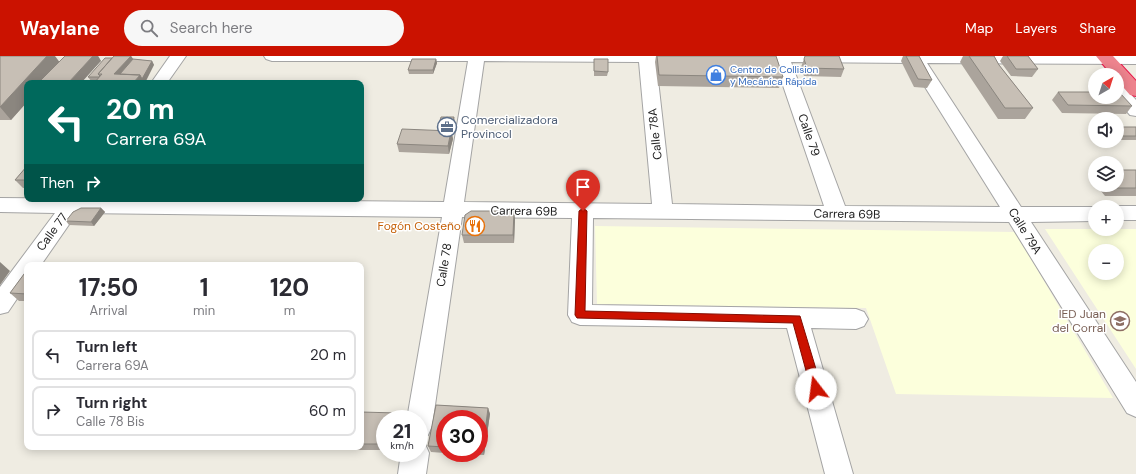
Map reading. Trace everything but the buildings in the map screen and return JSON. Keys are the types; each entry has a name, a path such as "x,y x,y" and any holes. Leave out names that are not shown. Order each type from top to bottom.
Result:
{"highway":[{"path":"1096,57 1136,91"}],"street":[{"path":"160,80 178,56"},
{"path":"272,56 702,57"},
{"name":"Calle 78","path":"422,410 477,56"},
{"name":"Calle 79","path":"781,56 837,214"},
{"name":"Calle 78A","path":"647,57 664,212"},
{"path":"734,57 1135,58"},
{"name":"Calle 79A","path":"915,57 1136,404"},
{"path":"1096,57 1101,68"},
{"path":"1124,98 1136,111"},
{"name":"Carrera 69B","path":"0,205 74,203 453,210 837,214 1088,214"},
{"name":"Calle 77","path":"31,262 74,203"},
{"path":"583,211 580,315 856,320"},
{"path":"1124,213 1136,213"},
{"path":"0,305 24,272"},
{"path":"797,319 839,474"},
{"path":"412,474 414,462"}],"shaded area":[{"path":"595,226 1015,232 1113,398 896,394 866,308 597,304"},
{"name":"IED Juan del Corral","path":"1045,229 1088,229 1088,236 1124,236 1124,229 1136,229 1136,369"}],"place":[{"name":"Centro de Collision y Mecáníca Rápída","path":"716,75"},
{"name":"Comercializadora Provincol","path":"447,127"},
{"name":"Fogón Costeño","path":"475,226"},
{"name":"IED Juan del Corral","path":"1120,321"}],"route":[{"path":"583,211 580,315 797,319 816,389"}]}
